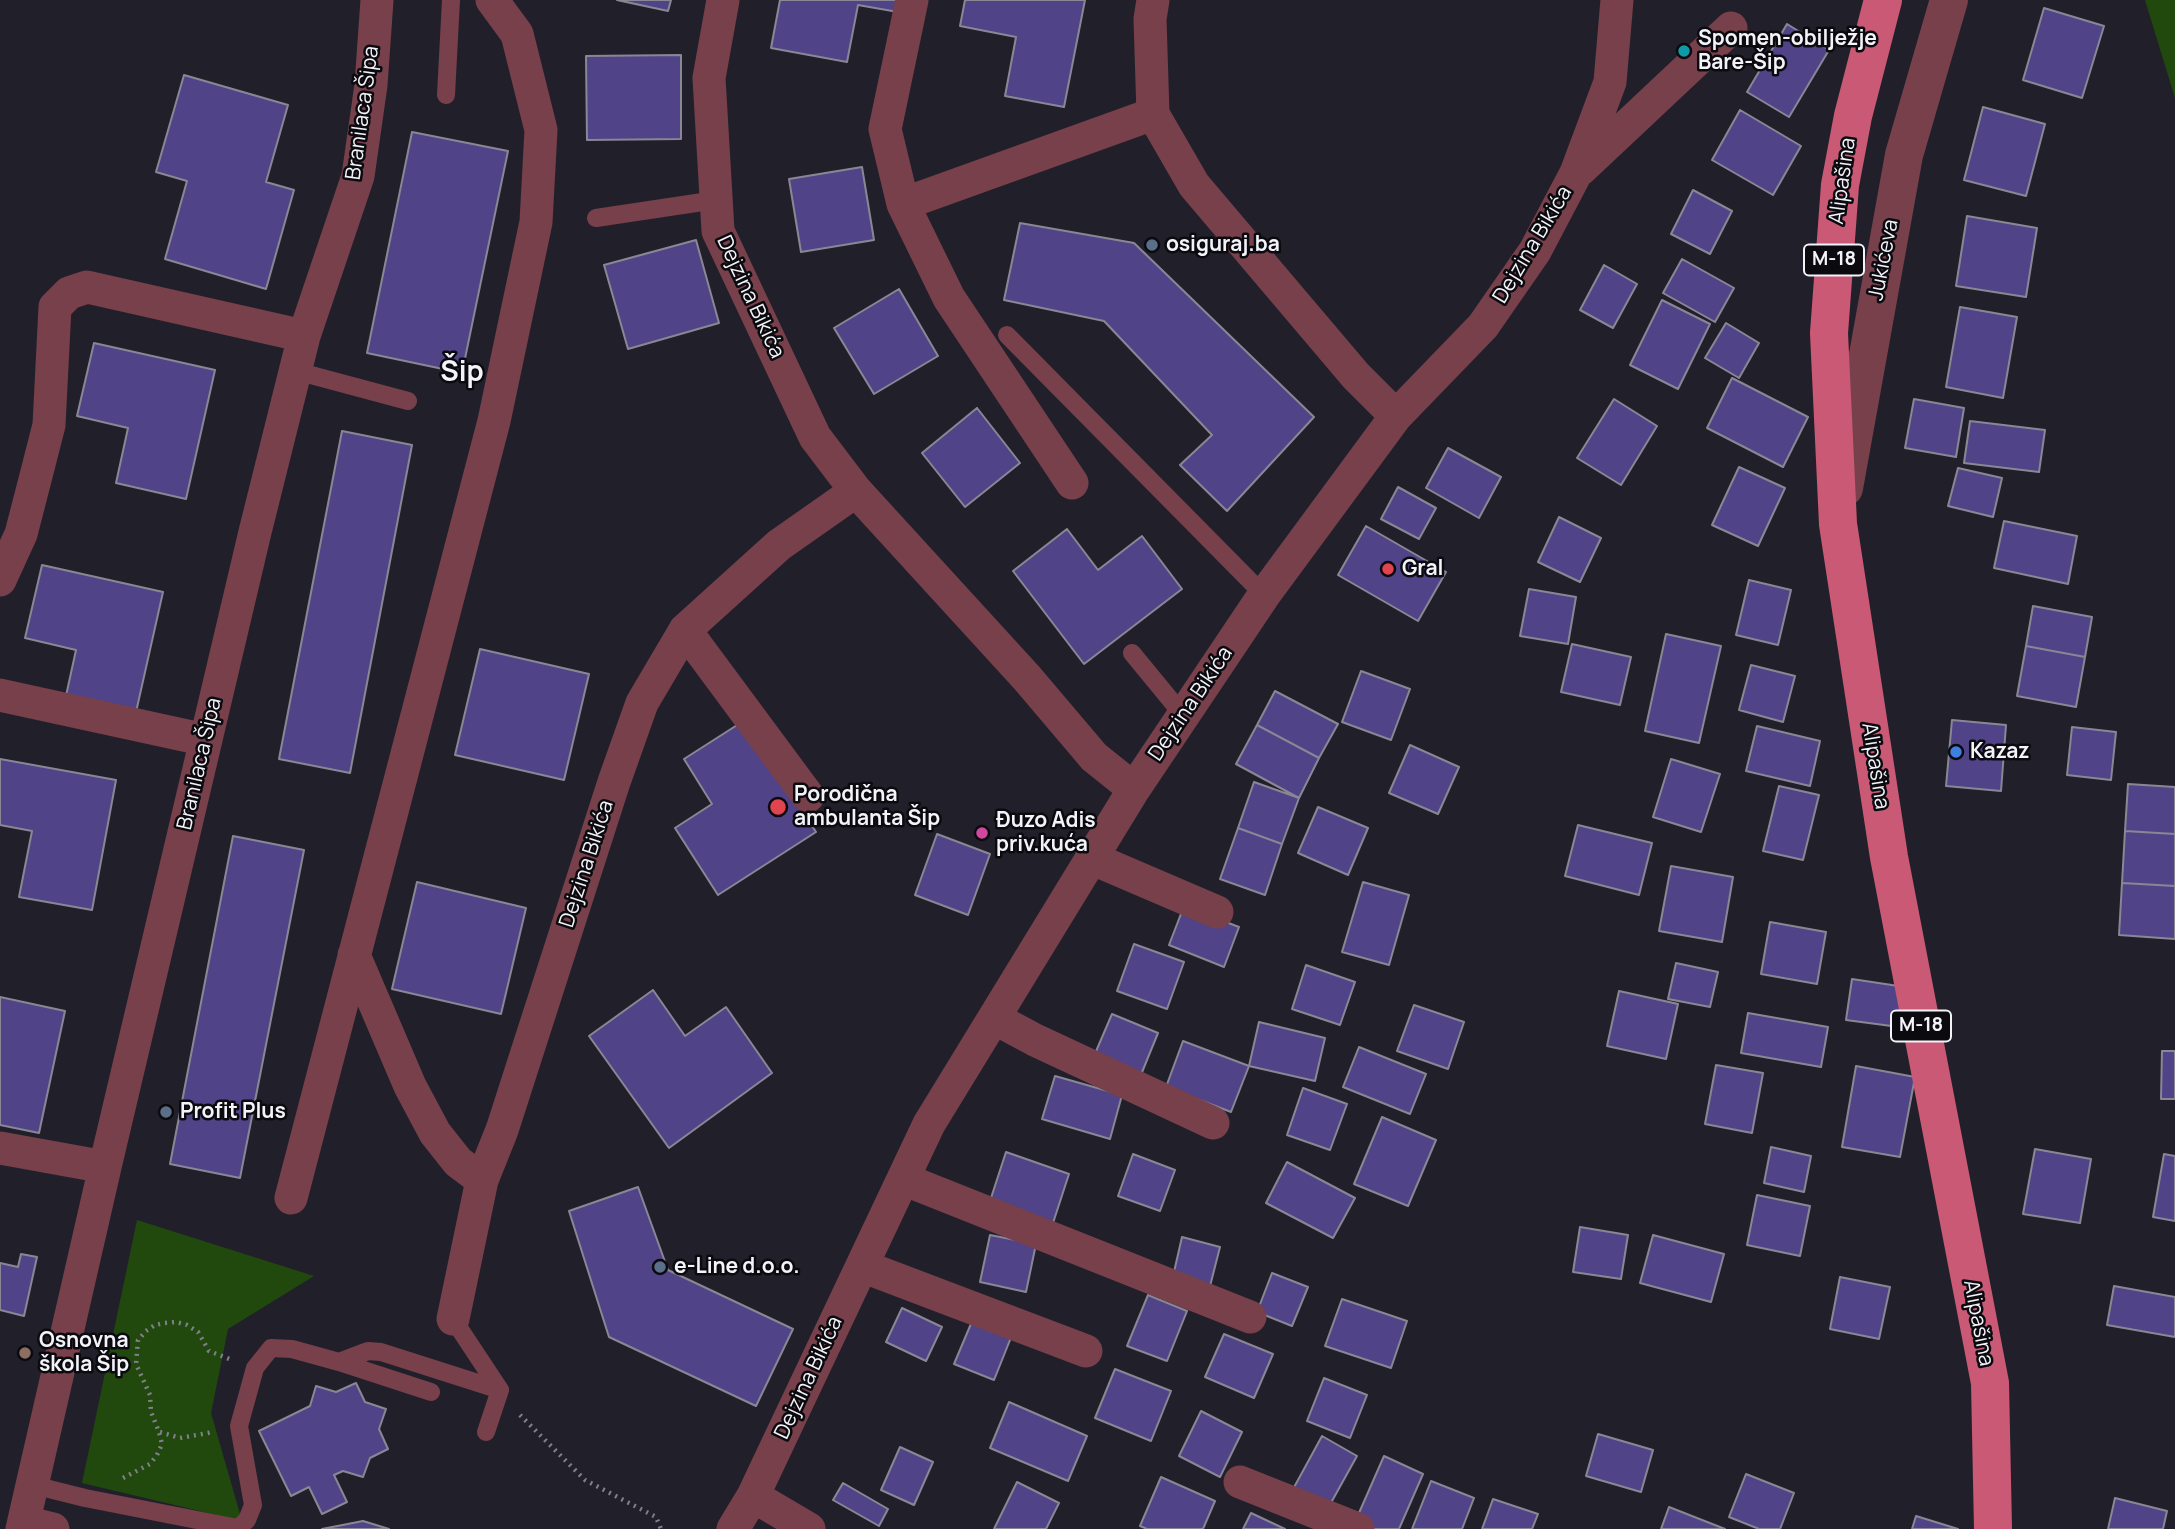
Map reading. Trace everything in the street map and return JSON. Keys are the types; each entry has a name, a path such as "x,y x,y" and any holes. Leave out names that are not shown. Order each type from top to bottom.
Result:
{"main road":[{"name":"Alipašina","path":"1883,0 1853,116 1840,185 1829,332 1838,524 1889,857 1990,1383 1993,1529"}],"street":[{"name":"Branilaca Šipa","path":"33,1527 33,1485 205,740 304,336 358,176 371,85 377,0"},
{"path":"291,1198 494,421 536,222 541,130 517,34 492,0"},
{"name":"Dejzina Bikića","path":"723,0 709,78 718,231 815,437 856,491 1027,678 1094,757 1134,789"},
{"path":"912,0 885,130 903,204 949,298 1072,483"},
{"path":"1153,0 1150,19 1153,114 1194,185 1356,376 1396,416"},
{"name":"Dejzina Bikića","path":"733,1529 754,1496 929,1124 1134,789 1264,595 1396,416 1483,326 1535,251 1576,173 1610,82 1617,0"},
{"name":"Jukićeva","path":"1838,524 1904,155 1949,0"},
{"path":"1576,173 1731,28"},
{"path":"903,204 1153,114"},
{"path":"0,580 21,534 49,425 55,307 69,293 87,287 304,336"},
{"name":"Dejzina Bikića","path":"453,1319 482,1180 502,1130 642,703 685,630 779,545 856,491"},
{"path":"685,630 808,796"},
{"path":"0,695 205,740"},
{"path":"1091,858 1217,912"},
{"path":"354,955 410,1086 435,1133 458,1162 482,1180"},
{"path":"994,1018 1213,1124"},
{"path":"0,1148 105,1167"},
{"path":"903,1179 1250,1317"},
{"path":"862,1266 1086,1351"},
{"path":"1240,1482 1358,1529"},
{"path":"754,1496 808,1529"}],"lane":[{"path":"446,95 451,0"},
{"path":"596,218 716,200"},
{"path":"1007,335 1264,595"},
{"path":"296,371 408,401"},
{"path":"1132,653 1183,715"},
{"path":"453,1319 500,1390"},
{"path":"33,1485 238,1528 247,1520 253,1505 239,1426 255,1368 271,1348 292,1349 431,1392"},
{"path":"339,1363 368,1351 381,1352 500,1390"},
{"path":"486,1432 500,1390"}],"path":[{"path":"85,1498 150,1464 162,1444 150,1412 150,1395 136,1364 138,1340 146,1331 164,1323 187,1325 198,1332 209,1351 255,1368"},
{"path":"500,1390 527,1423 585,1480 656,1517 661,1529"},
{"path":"159,1432 189,1437 239,1426"}],"green space":[{"path":"2145,0 2175,0 2175,98"},
{"path":"137,1220 314,1276 228,1329 211,1413 242,1521 82,1483"}],"building":[{"path":"617,0 671,0 668,11"},
{"path":"780,0 900,0 898,12 858,5 847,62 771,48"},
{"path":"965,0 1085,0 1064,107 1005,96 1016,37 960,26"},
{"path":"2044,8 2104,26 2082,98 2023,80"},
{"path":"1787,24 1829,50 1789,117 1747,92"},
{"path":"681,55 681,139 587,140 586,56"},
{"path":"184,75 288,105 266,182 294,190 266,289 165,259 187,181 156,172"},
{"path":"1983,107 2045,124 2026,196 1964,180"},
{"path":"1740,110 1801,146 1773,195 1712,160"},
{"path":"412,132 508,151 462,373 367,353"},
{"path":"862,167 874,240 801,252 789,179"},
{"path":"1693,190 1732,211 1710,254 1671,234"},
{"path":"1967,216 2037,228 2026,297 1956,286"},
{"path":"1020,223 1134,243 1314,417 1227,511 1180,465 1212,435 1104,321 1004,300"},
{"path":"696,240 719,323 628,349 604,265"},
{"path":"1682,259 1734,288 1715,322 1663,293"},
{"path":"1604,265 1637,284 1613,328 1580,310"},
{"path":"899,289 938,356 874,394 834,328"},
{"path":"1662,300 1710,324 1678,389 1630,365"},
{"path":"1960,307 2017,317 2003,398 1946,387"},
{"path":"1726,323 1759,343 1739,378 1705,358"},
{"path":"94,343 215,370 186,499 116,483 128,428 77,416"},
{"path":"1732,378 1808,417 1783,467 1707,428"},
{"path":"1614,399 1657,426 1621,485 1577,458"},
{"path":"1914,399 1964,408 1956,457 1905,448"},
{"path":"977,408 1020,463 965,507 922,453"},
{"path":"1970,421 2045,430 2039,472 1964,463"},
{"path":"342,431 412,445 350,773 279,759"},
{"path":"1448,448 1501,477 1479,518 1426,488"},
{"path":"1739,467 1785,488 1758,546 1712,525"},
{"path":"1958,468 2002,478 1993,517 1948,506"},
{"path":"1398,487 1436,508 1419,539 1381,519"},
{"path":"1559,517 1601,538 1580,582 1538,562"},
{"path":"2004,521 2077,536 2068,584 1994,568"},
{"path":"1366,526 1446,572 1418,621 1338,575"},
{"path":"1067,529 1098,570 1142,536 1182,589 1084,664 1013,571"},
{"path":"42,565 163,592 134,721 64,705 76,650 25,638"},
{"path":"1749,580 1791,590 1778,645 1736,635"},
{"path":"1529,589 1576,597 1568,644 1520,636"},
{"path":"2033,606 2092,617 2085,657 2026,646"},
{"path":"1666,634 1721,646 1699,743 1645,731"},
{"path":"1572,644 1631,657 1620,705 1561,692"},
{"path":"2026,646 2085,657 2076,707 2017,696"},
{"path":"480,649 589,674 564,780 455,755"},
{"path":"1751,665 1795,676 1783,722 1739,710"},
{"path":"1361,671 1410,689 1391,740 1342,722"},
{"path":"1275,691 1338,724 1319,758 1257,725"},
{"path":"745,720 816,832 718,895 675,828 712,804 684,759"},
{"path":"1952,720 2006,725 2001,791 1946,786"},
{"path":"1257,725 1319,758 1299,798 1236,764"},
{"path":"1757,726 1820,741 1810,786 1746,771"},
{"path":"2072,727 2116,732 2111,780 2067,775"},
{"path":"1410,745 1459,767 1438,814 1389,793"},
{"path":"0,759 116,780 92,910 19,897 32,831 0,825"},
{"path":"1671,759 1720,774 1701,832 1653,817"},
{"path":"1254,782 1299,798 1282,844 1238,828"},
{"path":"2128,784 2175,787 2175,834 2125,831"},
{"path":"1779,786 1819,795 1803,860 1763,851"},
{"path":"1318,807 1368,828 1348,875 1298,853"},
{"path":"1578,825 1652,843 1639,895 1565,876"},
{"path":"1238,828 1282,844 1265,895 1220,879"},
{"path":"2125,831 2175,834 2175,886 2122,883"},
{"path":"937,834 990,854 968,915 915,895"},
{"path":"233,836 304,850 240,1178 170,1164"},
{"path":"1671,866 1733,877 1722,942 1659,931"},
{"path":"417,882 526,908 501,1014 392,989"},
{"path":"1363,882 1409,895 1389,965 1342,952"},
{"path":"2122,883 2175,886 2175,939 2119,935"},
{"path":"1184,906 1239,927 1224,967 1169,945"},
{"path":"1770,922 1826,932 1817,984 1761,974"},
{"path":"1134,944 1184,962 1167,1009 1117,991"},
{"path":"1676,963 1718,972 1710,1007 1668,999"},
{"path":"1306,965 1355,982 1340,1025 1292,1009"},
{"path":"1852,979 1905,987 1899,1027 1846,1020"},
{"path":"653,990 685,1036 726,1007 772,1073 669,1148 589,1036"},
{"path":"1619,991 1678,1004 1666,1059 1607,1046"},
{"path":"0,997 65,1011 39,1133 0,1125"},
{"path":"1414,1005 1464,1022 1448,1069 1397,1051"},
{"path":"1748,1013 1828,1027 1821,1067 1741,1053"},
{"path":"1112,1014 1158,1033 1138,1082 1091,1063"},
{"path":"1259,1022 1325,1038 1315,1081 1249,1066"},
{"path":"1183,1041 1249,1066 1231,1112 1166,1087"},
{"path":"1359,1047 1426,1074 1410,1114 1343,1087"},
{"path":"2162,1051 2175,1051 2175,1099 2161,1099"},
{"path":"1716,1065 1763,1073 1752,1133 1705,1124"},
{"path":"1856,1066 1915,1077 1900,1157 1842,1147"},
{"path":"1055,1076 1122,1095 1110,1139 1042,1119"},
{"path":"1303,1088 1347,1104 1330,1150 1287,1135"},
{"path":"1382,1117 1436,1140 1408,1206 1354,1184"},
{"path":"1771,1147 1811,1156 1804,1192 1764,1183"},
{"path":"2035,1149 2091,1159 2080,1223 2023,1214"},
{"path":"1006,1152 1069,1174 1053,1223 990,1201"},
{"path":"1133,1154 1175,1170 1160,1211 1118,1196"},
{"path":"2164,1154 2175,1156 2175,1221 2153,1217"},
{"path":"1287,1162 1355,1198 1333,1238 1266,1203"},
{"path":"638,1187 668,1270 793,1329 756,1406 609,1337 569,1211"},
{"path":"1757,1195 1810,1206 1800,1256 1747,1245"},
{"path":"1580,1227 1628,1235 1621,1279 1573,1272"},
{"path":"990,1235 1036,1244 1026,1292 980,1282"},
{"path":"1653,1235 1724,1254 1711,1302 1640,1283"},
{"path":"1182,1237 1220,1247 1208,1294 1171,1285"},
{"path":"21,1254 37,1257 24,1316 0,1310 0,1263 18,1267"},
{"path":"1272,1273 1308,1287 1292,1326 1257,1312"},
{"path":"1840,1277 1890,1287 1879,1339 1830,1329"},
{"path":"2114,1286 2175,1297 2175,1337 2107,1325"},
{"path":"1148,1295 1187,1311 1167,1361 1127,1346"},
{"path":"1342,1299 1407,1321 1391,1368 1325,1346"},
{"path":"902,1308 942,1327 926,1361 886,1342"},
{"path":"973,1319 1012,1335 994,1380 954,1364"},
{"path":"1224,1334 1273,1354 1254,1398 1205,1377"},
{"path":"1115,1369 1171,1391 1151,1441 1095,1418"},
{"path":"1324,1378 1367,1395 1350,1438 1307,1421"},
{"path":"356,1383 365,1402 386,1409 379,1429 388,1449 370,1458 363,1477 343,1471 334,1475 347,1502 322,1514 309,1487 291,1496 259,1431 310,1406 316,1386 336,1392"},
{"path":"1009,1402 1087,1436 1068,1481 990,1448"},
{"path":"1201,1411 1242,1432 1220,1477 1179,1456"},
{"path":"1598,1434 1653,1450 1641,1492 1586,1476"},
{"path":"1322,1436 1357,1456 1327,1510 1292,1491"},
{"path":"900,1447 933,1462 914,1505 881,1490"},
{"path":"1384,1456 1423,1474 1399,1529 1372,1529 1355,1522"},
{"path":"1746,1474 1794,1493 1780,1529 1759,1529 1729,1517"},
{"path":"1161,1477 1215,1501 1203,1529 1147,1529 1140,1526"},
{"path":"1431,1481 1474,1498 1462,1529 1412,1529"},
{"path":"1017,1482 1059,1503 1046,1529 994,1529"},
{"path":"843,1483 888,1509 879,1526 833,1500"},
{"path":"2115,1498 2167,1511 2163,1529 2108,1529"},
{"path":"1493,1499 1538,1514 1532,1529 1482,1529"},
{"path":"1669,1507 1725,1529 1661,1529"},
{"path":"1251,1513 1285,1529 1243,1529"},
{"path":"1916,1516 1958,1529 1912,1529"},
{"path":"363,1521 389,1529 322,1529"}],"place":[{"name":"Spomen-obilježje Bare-Šip","path":"1684,51"},
{"name":"osiguraj.ba","path":"1152,245"},
{"name":"Gral","path":"1388,569"},
{"name":"Kazaz","path":"1956,752"},
{"name":"Porodična ambulanta Šip","path":"778,807"},
{"name":"Đuzo Adis priv.kuća","path":"982,833"},
{"name":"Profit Plus","path":"166,1112"},
{"name":"e-Line d.o.o.","path":"660,1267"},
{"name":"Osnovna škola Šip","path":"25,1353"}],"district":[{"name":"Šip","path":"462,373"}]}
